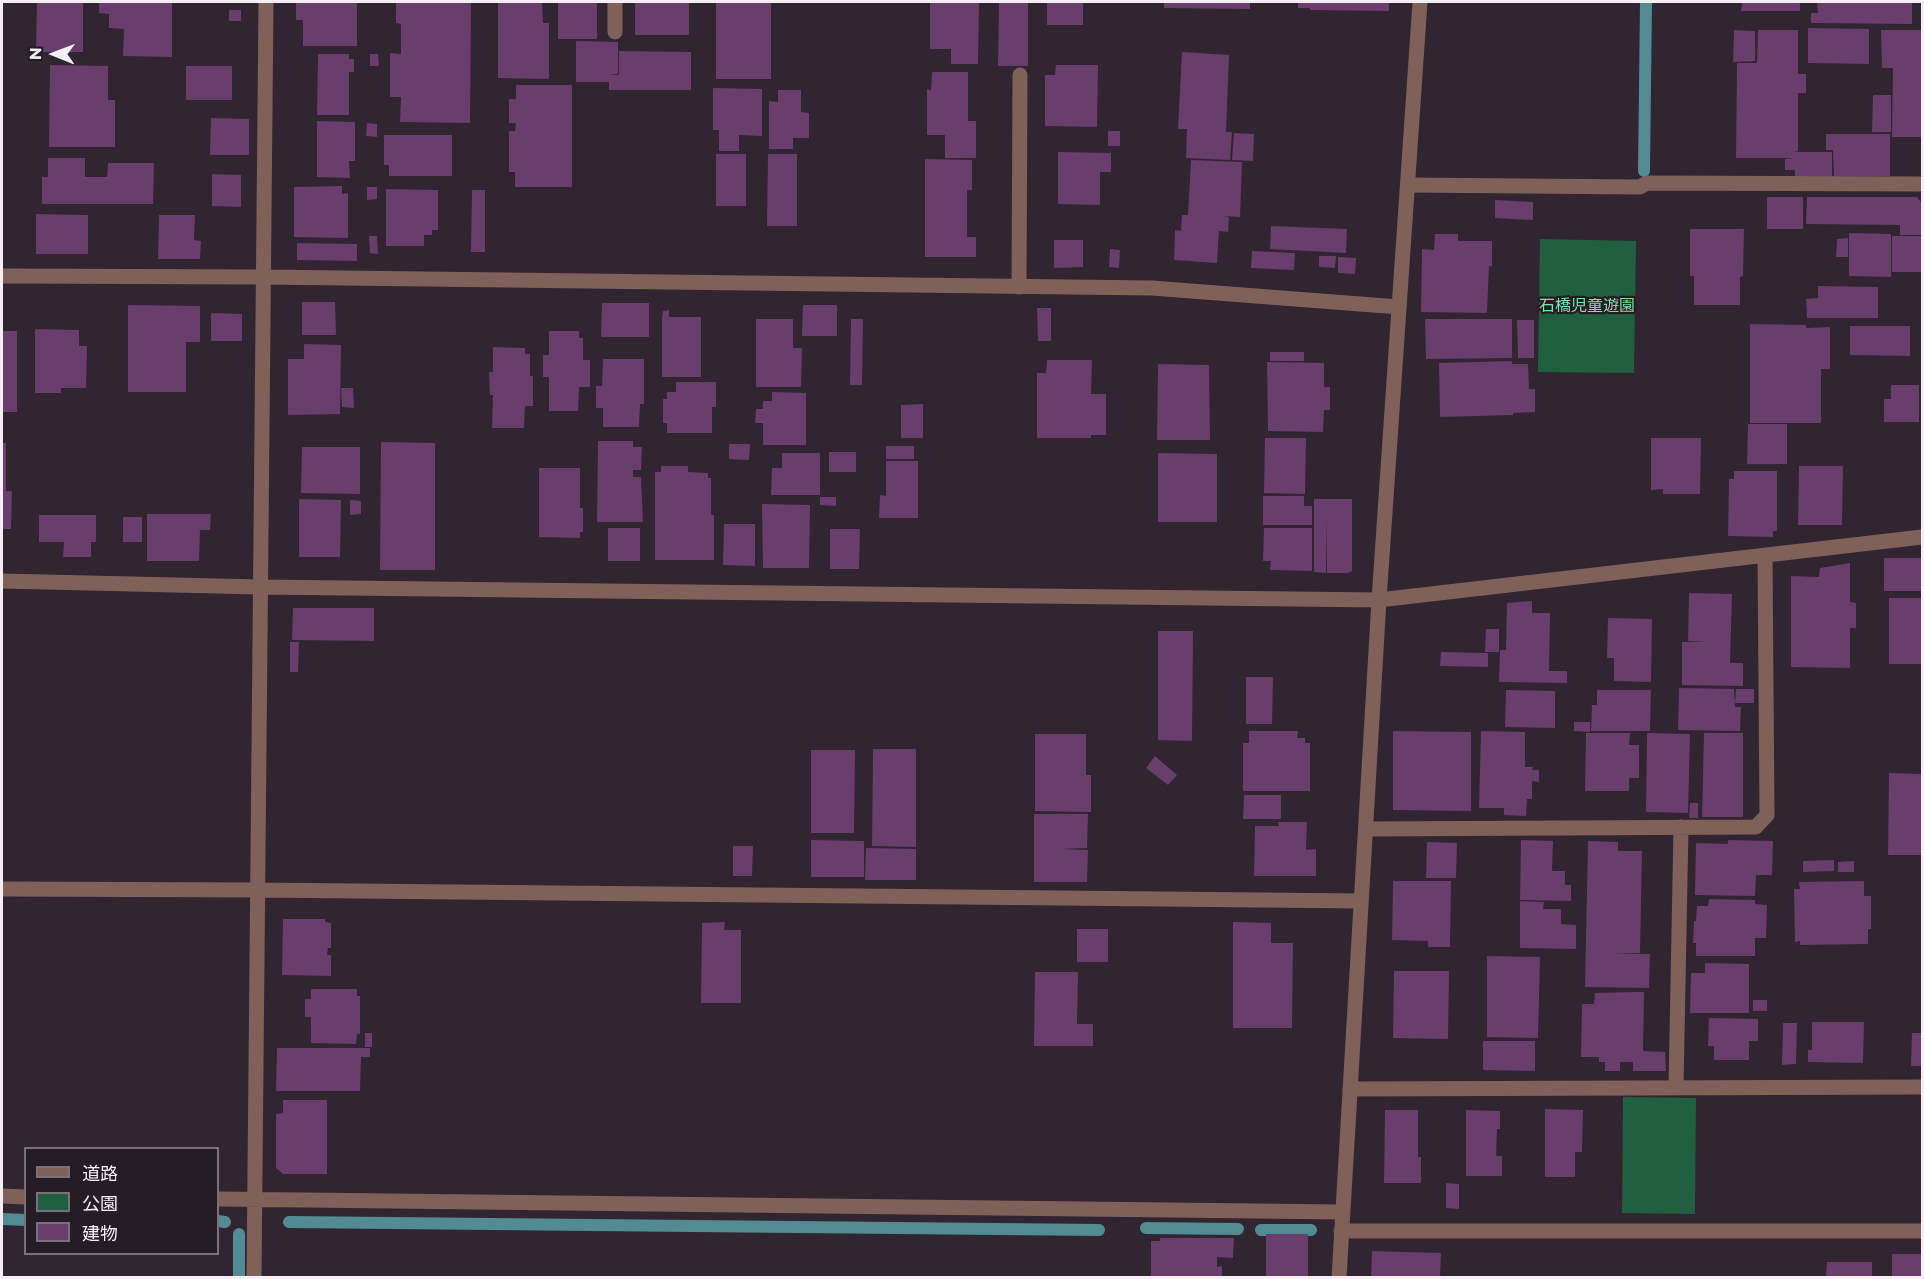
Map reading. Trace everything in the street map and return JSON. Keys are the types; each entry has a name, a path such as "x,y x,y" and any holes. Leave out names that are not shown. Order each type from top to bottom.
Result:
{"street":[{"path":"254,1278 266,2"},
{"path":"615,2 615,32"},
{"path":"1339,1278 1379,600 1420,2"},
{"path":"1018,286 1020,75"},
{"path":"1408,185 1640,187 1647,183 1923,184"},
{"path":"2,276 1152,288 1400,307"},
{"path":"2,581 261,587 1379,600 1923,537"},
{"path":"1366,829 1756,827 1767,815 1765,556"},
{"path":"1676,1088 1681,827"},
{"path":"2,890 257,890 1361,901"},
{"path":"1350,1089 1923,1087"},
{"path":"2,1196 24,1197"},
{"path":"219,1199 1342,1212"},
{"path":"1341,1231 1923,1231"}],"green space":[{"name":"石橋児童遊園","path":"1540,239 1636,241 1634,373 1538,372"},
{"path":"1623,1097 1696,1098 1695,1214 1622,1213"}],"building":[{"path":"37,2 83,2 83,52 36,52"},
{"path":"99,2 172,2 172,57 123,56 124,29 109,28 109,14 99,13"},
{"path":"296,2 357,2 357,46 303,46 303,20 296,20"},
{"path":"396,2 471,2 470,123 400,122 401,97 390,97 390,53 401,54 401,24 396,23"},
{"path":"498,2 542,2 543,23 549,23 549,79 498,78"},
{"path":"558,2 597,2 597,39 558,39"},
{"path":"635,2 689,2 689,35 635,35"},
{"path":"716,2 771,2 771,79 716,79"},
{"path":"930,2 979,2 978,64 951,64 951,49 930,49"},
{"path":"999,2 1028,2 1028,66 998,66"},
{"path":"1047,2 1083,2 1083,25 1047,25"},
{"path":"1164,2 1250,2 1250,9 1164,8"},
{"path":"1298,2 1389,2 1389,11 1310,10 1310,8 1298,8"},
{"path":"1742,2 1800,2 1800,11 1741,11"},
{"path":"1817,2 1912,2 1912,24 1811,23 1811,13 1818,13"},
{"path":"229,10 241,10 241,21 229,21"},
{"path":"1808,28 1869,29 1869,64 1808,63"},
{"path":"1734,30 1755,31 1755,61 1733,62"},
{"path":"1758,30 1798,30 1798,74 1806,74 1806,93 1798,93 1798,151 1794,152 1832,152 1832,176 1795,176 1795,170 1785,170 1785,159 1795,158 1736,158 1737,63 1757,63"},
{"path":"1881,30 1922,30 1922,137 1892,137 1893,68 1882,68"},
{"path":"576,41 618,42 618,74 608,75 619,75 619,51 691,52 691,90 609,90 609,82 576,82"},
{"path":"1182,52 1229,55 1226,132 1232,132 1230,160 1186,158 1187,129 1178,129"},
{"path":"318,54 349,54 349,59 354,59 354,72 349,72 349,115 317,115"},
{"path":"370,54 378,54 379,66 370,66"},
{"path":"50,65 108,66 108,100 115,100 115,147 49,147"},
{"path":"1056,65 1098,65 1097,127 1045,126 1045,75 1055,75"},
{"path":"186,66 232,66 232,100 186,100"},
{"path":"932,72 968,72 968,121 976,121 976,158 945,158 945,135 927,135 927,89 931,90"},
{"path":"516,85 572,85 572,187 515,187 515,172 509,172 509,131 515,131 516,123 509,123 509,99 516,99"},
{"path":"713,88 762,89 762,136 739,135 739,151 719,151 719,130 713,130"},
{"path":"778,90 801,90 801,112 809,113 809,138 793,138 793,149 769,149 769,101 778,102"},
{"path":"1873,95 1891,95 1891,132 1872,132"},
{"path":"211,118 249,119 249,155 210,155"},
{"path":"317,121 355,122 355,161 349,161 350,178 317,177"},
{"path":"367,123 377,124 377,137 366,136"},
{"path":"1108,131 1120,131 1120,146 1108,146"},
{"path":"1234,133 1254,134 1253,161 1232,160"},
{"path":"1826,134 1890,134 1890,176 1834,176 1833,150 1826,150"},
{"path":"384,135 452,135 452,176 389,176 389,165 384,165"},
{"path":"1058,152 1111,153 1111,172 1100,172 1100,205 1058,204"},
{"path":"716,154 746,154 746,206 716,206"},
{"path":"768,154 797,154 797,226 767,226"},
{"path":"48,158 85,158 85,177 107,177 108,163 154,163 153,204 42,204 42,177 48,177"},
{"path":"925,159 972,160 972,190 967,190 967,237 976,237 976,257 925,257"},
{"path":"1191,160 1242,162 1240,217 1222,216 1229,217 1228,232 1219,231 1217,263 1174,260 1175,230 1181,231 1182,215 1188,215"},
{"path":"212,174 241,175 241,207 212,206"},
{"path":"342,186 342,194 348,193 348,238 294,237 294,187"},
{"path":"367,187 377,187 377,199 367,200"},
{"path":"386,189 438,190 438,230 432,230 432,235 424,235 424,246 386,246"},
{"path":"472,190 485,190 485,252 471,252"},
{"path":"1767,197 1803,197 1803,229 1767,229"},
{"path":"1807,197 1917,197 1921,202 1921,235 1900,235 1900,225 1806,224"},
{"path":"1495,200 1533,202 1533,220 1495,218"},
{"path":"36,214 88,215 88,254 36,254"},
{"path":"159,215 195,215 194,240 201,241 200,259 158,259"},
{"path":"1271,226 1347,229 1346,253 1270,249"},
{"path":"1690,229 1744,229 1740,305 1694,305 1694,276 1690,276"},
{"path":"1849,233 1891,234 1891,277 1849,276"},
{"path":"1435,234 1458,234 1458,241 1492,241 1487,313 1421,312 1422,249 1434,250"},
{"path":"369,236 377,236 378,254 370,253"},
{"path":"1892,236 1921,236 1921,272 1892,272"},
{"path":"1848,238 1848,257 1836,257 1837,239"},
{"path":"1054,240 1083,240 1083,267 1054,268"},
{"path":"297,243 357,244 357,261 297,260"},
{"path":"1110,249 1120,250 1119,268 1109,267"},
{"path":"1252,251 1295,253 1294,270 1251,268"},
{"path":"1319,256 1336,256 1335,268 1319,267"},
{"path":"1338,257 1356,258 1355,274 1338,273"},
{"path":"1818,286 1878,287 1878,318 1807,318 1806,299 1818,298"},
{"path":"302,302 335,302 336,335 302,335"},
{"path":"602,303 649,303 649,337 601,337"},
{"path":"128,305 200,306 200,342 186,342 186,392 128,392"},
{"path":"803,305 837,305 837,336 802,336"},
{"path":"1037,308 1051,308 1051,341 1038,341"},
{"path":"669,310 669,317 701,317 701,377 662,377 662,317 663,311"},
{"path":"211,313 242,314 242,341 211,341"},
{"path":"756,319 793,319 793,348 802,348 801,387 756,387"},
{"path":"851,319 863,319 862,385 850,385"},
{"path":"1425,319 1512,319 1512,358 1426,359"},
{"path":"1517,320 1534,320 1534,358 1518,358"},
{"path":"1750,324 1806,325 1806,328 1830,327 1830,369 1821,369 1821,423 1750,423"},
{"path":"1850,326 1910,326 1910,356 1850,355"},
{"path":"35,329 79,330 79,346 87,346 86,388 61,388 61,393 35,393"},
{"path":"2,331 17,331 17,412 2,412"},
{"path":"549,331 579,331 579,338 583,338 583,360 590,360 590,387 579,387 578,411 549,411 549,377 543,377 543,355 549,355"},
{"path":"304,344 341,345 340,414 288,415 288,359 304,359"},
{"path":"493,347 525,348 525,354 530,354 533,406 525,406 524,428 492,428 493,395 490,395 489,372 493,372"},
{"path":"1270,352 1304,352 1304,361 1270,361"},
{"path":"603,359 644,359 644,404 640,404 639,427 603,427 603,408 596,408 596,386 602,386"},
{"path":"1047,360 1092,360 1091,394 1106,394 1106,435 1091,435 1091,438 1037,438 1037,373 1046,373"},
{"path":"1512,361 1512,364 1528,364 1529,389 1535,389 1535,412 1513,413 1513,415 1440,417 1439,363"},
{"path":"1267,362 1324,363 1324,387 1330,387 1330,410 1324,410 1323,432 1268,431"},
{"path":"1158,364 1209,365 1210,440 1157,440"},
{"path":"676,382 716,382 716,407 712,407 712,433 667,433 667,423 663,423 663,399 667,399 667,392 676,392"},
{"path":"1891,385 1919,385 1919,422 1884,422 1884,399 1891,399"},
{"path":"341,388 353,388 354,408 342,407"},
{"path":"772,392 806,393 806,445 763,445 763,423 755,423 756,409 763,409 763,401 772,401"},
{"path":"923,404 923,438 901,438 901,405"},
{"path":"1748,424 1787,424 1787,464 1747,464"},
{"path":"1265,438 1306,438 1305,494 1264,493"},
{"path":"1651,438 1701,438 1700,494 1663,494 1663,489 1651,490"},
{"path":"598,441 633,441 633,447 642,447 641,470 633,470 633,477 641,477 643,522 597,522"},
{"path":"381,442 435,443 435,570 380,570"},
{"path":"2,443 6,443 6,491 12,491 11,529 2,529"},
{"path":"729,444 750,444 749,460 729,459"},
{"path":"886,446 914,446 914,459 886,459"},
{"path":"302,447 360,447 360,494 301,493"},
{"path":"829,452 856,452 856,472 829,472"},
{"path":"782,453 820,453 820,495 771,495 772,468 782,468"},
{"path":"1158,453 1217,454 1217,522 1158,522"},
{"path":"886,461 918,461 918,518 879,518 880,495 886,496"},
{"path":"661,466 688,466 688,472 708,473 708,478 711,478 714,560 655,560 655,472 661,472"},
{"path":"1799,466 1843,466 1842,525 1798,525"},
{"path":"539,468 580,468 580,508 583,508 583,532 580,532 580,538 539,537"},
{"path":"1734,471 1777,471 1777,531 1773,531 1773,537 1728,536 1729,479 1734,479"},
{"path":"1263,496 1304,496 1304,506 1312,506 1312,525 1263,525"},
{"path":"820,497 836,497 836,506 820,505"},
{"path":"299,499 341,500 340,557 299,557"},
{"path":"1314,499 1352,499 1352,571 1348,573 1327,573 1327,518 1326,573 1314,572"},
{"path":"350,500 361,501 361,514 350,515"},
{"path":"762,504 810,505 809,568 763,568"},
{"path":"147,514 211,514 210,530 200,530 199,561 147,561"},
{"path":"39,515 96,515 96,542 91,542 91,557 63,557 64,542 39,542"},
{"path":"123,517 142,517 142,542 123,542"},
{"path":"724,524 755,524 755,566 723,565"},
{"path":"608,528 640,528 640,561 608,561"},
{"path":"1264,528 1312,528 1312,571 1270,570 1271,561 1263,561"},
{"path":"830,529 860,529 859,569 830,569"},
{"path":"1884,558 1922,558 1922,591 1884,591"},
{"path":"1850,563 1850,602 1856,603 1856,628 1850,628 1850,668 1791,667 1791,576 1819,577 1820,568"},
{"path":"1689,593 1732,594 1730,663 1743,663 1743,686 1682,685 1682,642 1706,642 1688,641"},
{"path":"1889,598 1922,598 1922,664 1889,664"},
{"path":"1532,601 1532,613 1550,613 1549,671 1567,671 1567,683 1499,682 1500,650 1506,650 1507,603"},
{"path":"293,608 374,608 374,641 292,640"},
{"path":"1608,618 1652,619 1651,682 1614,681 1614,658 1607,658"},
{"path":"1486,629 1499,629 1499,652 1485,652"},
{"path":"1158,631 1193,631 1192,741 1158,740"},
{"path":"290,642 299,642 298,672 290,672"},
{"path":"1441,652 1488,653 1488,667 1440,666"},
{"path":"1246,677 1273,677 1272,724 1246,724"},
{"path":"1679,688 1734,689 1735,707 1741,707 1740,731 1678,730"},
{"path":"1736,689 1754,689 1754,703 1735,703"},
{"path":"1506,690 1555,691 1555,728 1505,727"},
{"path":"1597,690 1651,690 1650,731 1591,731 1592,705 1597,705"},
{"path":"1574,722 1590,722 1590,732 1574,731"},
{"path":"1249,731 1298,731 1297,738 1305,738 1305,743 1310,743 1310,791 1243,791 1243,743 1249,743"},
{"path":"1393,731 1471,732 1471,811 1393,810"},
{"path":"1481,731 1525,732 1525,767 1539,770 1539,782 1532,781 1532,799 1527,799 1526,816 1504,815 1504,808 1479,808"},
{"path":"1586,733 1630,733 1629,745 1639,745 1639,778 1629,778 1629,791 1585,791"},
{"path":"1647,733 1690,734 1688,813 1646,812"},
{"path":"1704,733 1743,733 1743,817 1702,817"},
{"path":"1035,734 1086,734 1086,775 1091,775 1091,812 1035,811"},
{"path":"873,749 916,749 916,847 872,846"},
{"path":"811,750 855,750 854,833 811,833"},
{"path":"1155,756 1177,775 1168,785 1146,768"},
{"path":"1889,773 1922,774 1922,855 1888,855"},
{"path":"1244,795 1281,795 1281,819 1243,819"},
{"path":"1690,803 1698,803 1698,818 1689,818"},
{"path":"1034,814 1088,814 1087,848 1062,849 1088,850 1087,882 1034,882"},
{"path":"1278,822 1307,822 1306,850 1316,849 1316,876 1254,876 1255,826 1279,826"},
{"path":"811,840 864,841 864,877 811,877"},
{"path":"1521,840 1553,841 1552,871 1565,871 1565,885 1571,885 1571,901 1520,900"},
{"path":"1728,840 1773,841 1772,875 1756,875 1755,896 1695,895 1696,843 1728,844"},
{"path":"1588,841 1618,842 1618,851 1642,851 1640,953 1615,954 1650,954 1649,988 1585,987"},
{"path":"1427,842 1457,843 1456,878 1426,878"},
{"path":"733,846 753,846 752,876 733,876"},
{"path":"866,848 916,849 916,880 865,880"},
{"path":"1834,860 1834,871 1803,872 1803,861"},
{"path":"1854,861 1854,872 1838,872 1838,862"},
{"path":"1393,881 1451,881 1450,947 1428,947 1428,941 1392,940"},
{"path":"1864,881 1864,896 1871,896 1871,929 1868,929 1868,944 1800,945 1800,941 1795,942 1794,889 1800,889 1799,882"},
{"path":"1709,899 1755,900 1755,904 1767,905 1766,938 1755,938 1755,956 1696,956 1696,943 1693,943 1697,906 1708,906"},
{"path":"1520,901 1544,902 1543,909 1561,909 1561,924 1576,925 1576,949 1520,948"},
{"path":"283,919 325,919 325,922 331,923 331,948 328,948 327,955 331,955 331,976 282,975"},
{"path":"725,922 724,930 741,930 741,1003 701,1003 702,923"},
{"path":"1233,922 1271,923 1271,943 1293,943 1292,1028 1233,1028"},
{"path":"1077,929 1108,929 1108,962 1077,962"},
{"path":"1487,956 1540,957 1538,1038 1487,1037"},
{"path":"1705,963 1749,964 1749,1013 1690,1013 1691,973 1705,973"},
{"path":"1394,971 1449,971 1448,1039 1393,1038"},
{"path":"1035,972 1078,972 1077,1024 1093,1024 1093,1046 1034,1046"},
{"path":"311,989 357,989 357,996 360,996 360,1034 357,1034 356,1044 311,1043 311,1017 305,1017 305,999 311,999"},
{"path":"1644,992 1643,1051 1665,1052 1666,1071 1633,1071 1633,1062 1620,1062 1620,1071 1605,1071 1605,1062 1599,1062 1599,1057 1581,1057 1582,1004 1594,1004 1595,993"},
{"path":"1753,1000 1767,1000 1767,1011 1753,1011"},
{"path":"1709,1018 1758,1019 1758,1041 1749,1041 1749,1060 1714,1060 1714,1046 1708,1046"},
{"path":"1812,1022 1864,1022 1863,1063 1808,1062 1808,1050 1812,1050"},
{"path":"1783,1023 1797,1023 1796,1064 1782,1065"},
{"path":"365,1033 372,1033 372,1047 365,1047"},
{"path":"1912,1033 1922,1033 1922,1066 1911,1066"},
{"path":"1483,1041 1535,1041 1535,1071 1483,1070"},
{"path":"277,1048 370,1048 370,1057 361,1057 360,1091 276,1091"},
{"path":"283,1100 327,1100 327,1174 283,1174 276,1168 276,1114 283,1113"},
{"path":"1545,1109 1583,1110 1582,1152 1575,1152 1575,1177 1545,1177"},
{"path":"1385,1110 1418,1110 1418,1157 1421,1157 1421,1183 1384,1183"},
{"path":"1466,1110 1500,1111 1496,1156 1502,1156 1502,1176 1466,1176"},
{"path":"1446,1183 1459,1184 1459,1209 1446,1208"},
{"path":"1266,1234 1308,1234 1308,1278 1266,1278"},
{"path":"1160,1238 1234,1238 1233,1258 1217,1257 1217,1267 1222,1266 1222,1278 1151,1278 1151,1241 1160,1241"},
{"path":"1372,1251 1441,1253 1440,1278 1371,1278"},
{"path":"1892,1254 1922,1254 1922,1278 1892,1278"},
{"path":"1827,1262 1872,1262 1872,1278 1826,1278"}],"waterway":[{"path":"1644,171 1646,2"},
{"path":"2,1219 24,1220"},
{"path":"219,1221 225,1222"},
{"path":"289,1222 1099,1230"},
{"path":"1146,1228 1238,1229"},
{"path":"1261,1230 1311,1230"},
{"path":"239,1234 239,1278"}]}
